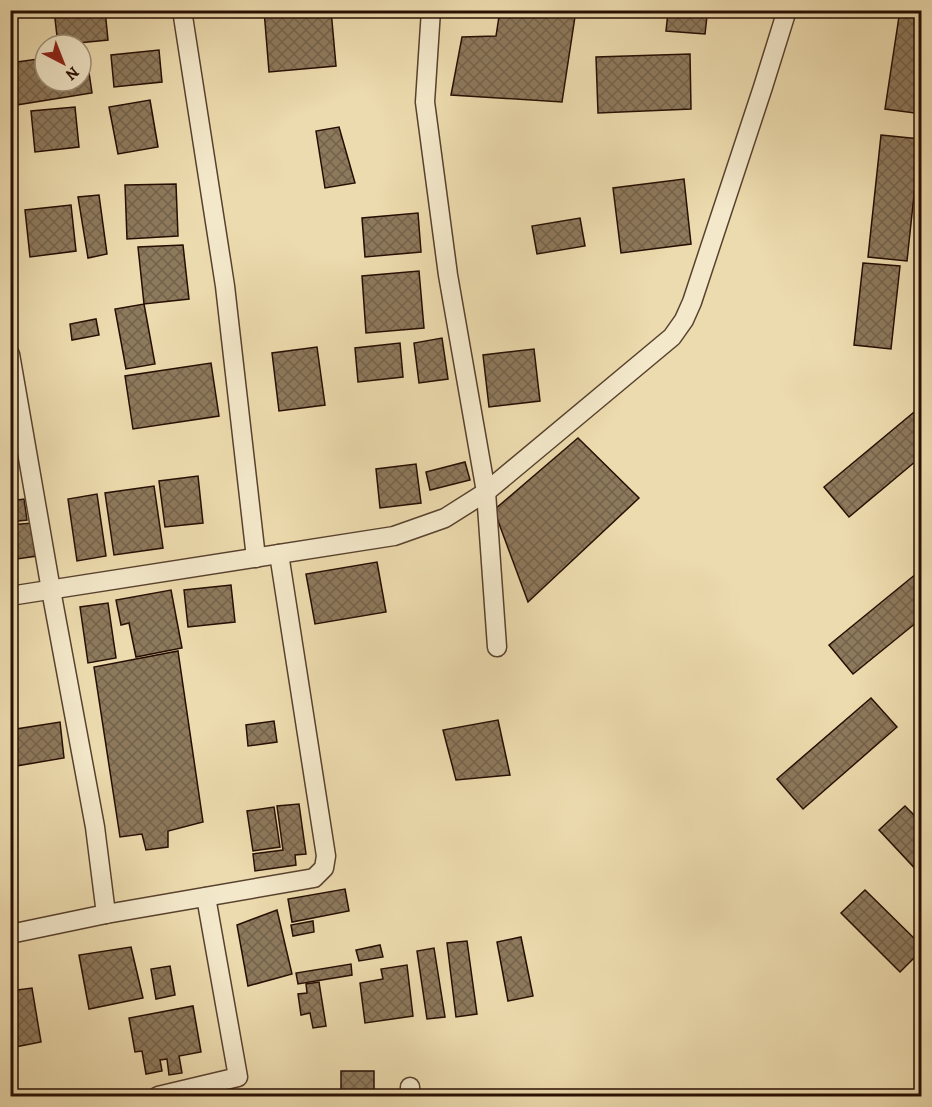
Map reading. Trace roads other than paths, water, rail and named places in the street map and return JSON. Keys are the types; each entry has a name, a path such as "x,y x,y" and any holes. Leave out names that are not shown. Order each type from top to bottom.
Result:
{"street":[{"path":"182,10 225,286 256,558"},
{"path":"431,10 425,102 448,274 486,492 497,647"},
{"path":"10,596 394,536 445,518 486,492 672,337 684,320 787,10"},
{"path":"10,354 95,827 106,914"},
{"path":"10,934 106,914 314,878 324,868 326,856 279,554"},
{"path":"158,1096 238,1077 206,897"}]}
